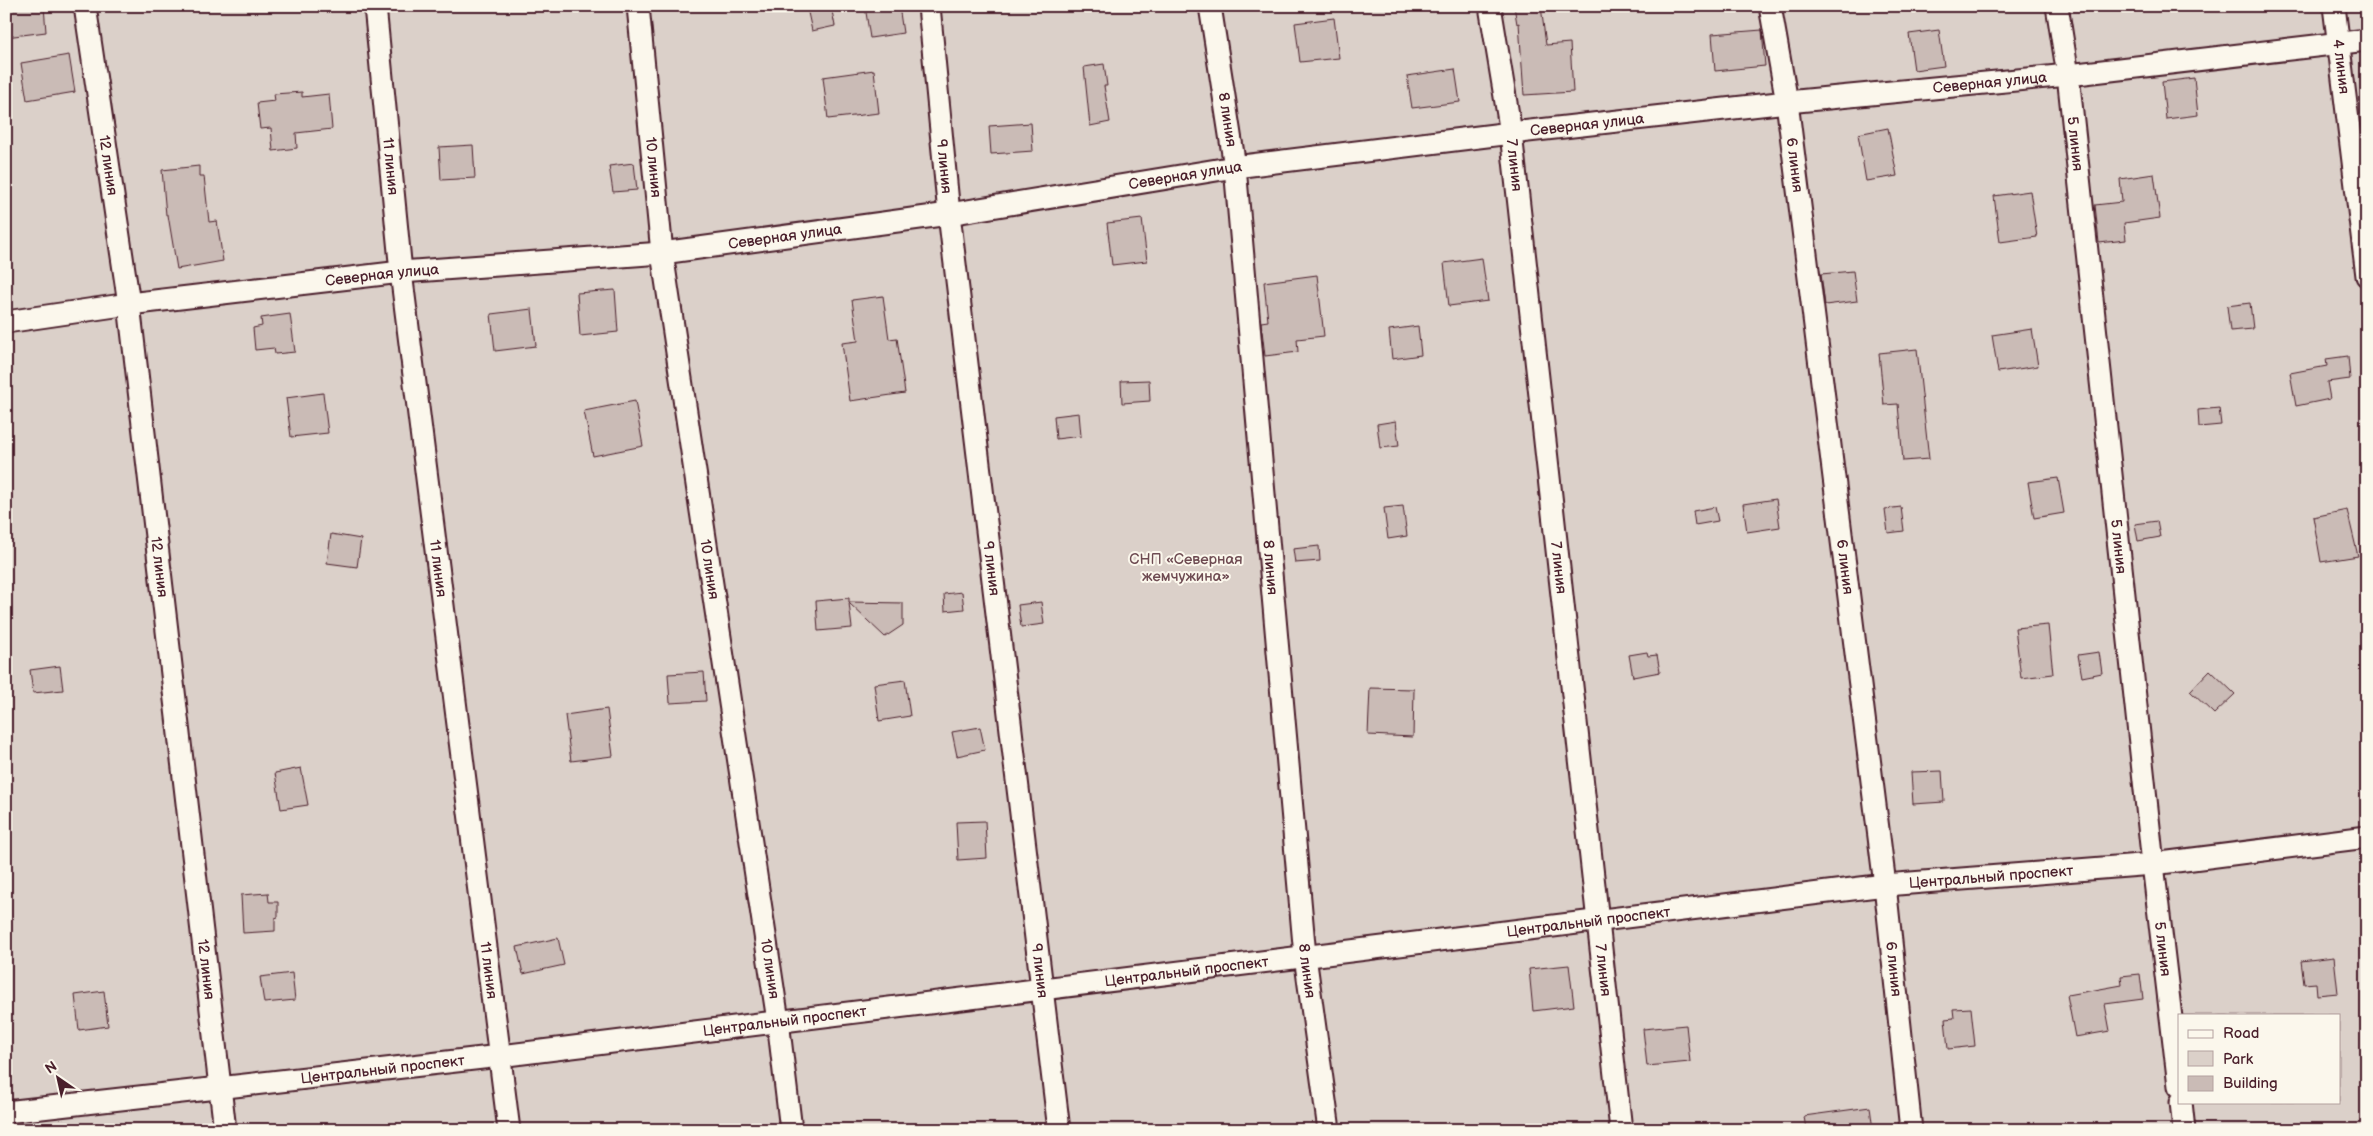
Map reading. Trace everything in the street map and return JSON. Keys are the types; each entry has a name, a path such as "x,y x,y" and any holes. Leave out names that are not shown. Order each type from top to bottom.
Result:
{"street":[{"name":"12 линия","path":"86,6 129,304 225,1130"},
{"name":"11 линия","path":"375,6 401,272 509,1130"},
{"name":"10 линия","path":"638,6 662,253 778,1021 791,1130"},
{"name":"9 линия","path":"929,6 950,214 1044,987 1059,1130"},
{"name":"8 линия","path":"1210,6 1236,167 1304,956 1329,1130"},
{"name":"7 линия","path":"1490,6 1511,133 1621,1130"},
{"name":"6 линия","path":"1770,6 1787,102 1884,885 1912,1130"},
{"name":"5 линия","path":"2057,6 2068,76 2153,864 2178,1077"},
{"name":"4 линия","path":"2334,6 2367,276"},
{"name":"Северная улица","path":"6,322 129,304 401,272 662,253 950,214 1236,167 1511,133 1787,102 2068,76 2367,40"},
{"name":"Центральный проспект","path":"6,1112 500,1056 1044,987 1884,885 2153,864 2367,837"},
{"path":"2181,1104 2184,1130"}],"green space":[{"name":"СНП «Северная жемчужина»","path":"6,6 2367,6 2367,1130 6,1130"}],"building":[{"path":"6,6 44,6 46,32 6,37"},
{"path":"831,6 835,26 812,31 807,8"},
{"path":"865,6 899,6 903,33 870,38"},
{"path":"1514,6 1541,6 1546,45 1570,43 1573,92 1524,95 1519,23 1517,24"},
{"path":"1334,18 1339,58 1300,62 1295,23"},
{"path":"1762,30 1765,66 1715,71 1712,34"},
{"path":"1939,30 1944,66 1914,70 1909,34"},
{"path":"69,55 75,92 27,100 21,63"},
{"path":"1104,64 1107,86 1104,86 1110,122 1090,126 1084,67"},
{"path":"1455,69 1460,102 1412,108 1407,76"},
{"path":"874,70 879,113 828,119 823,77"},
{"path":"2194,78 2198,115 2166,119 2162,82"},
{"path":"302,92 302,97 329,94 332,129 296,133 297,148 273,151 271,128 260,129 257,103 275,101 274,94"},
{"path":"1031,123 1033,151 991,154 989,126"},
{"path":"1888,128 1897,176 1866,181 1858,134"},
{"path":"473,145 475,178 441,180 439,147"},
{"path":"634,163 637,190 613,192 609,166"},
{"path":"199,166 199,176 204,176 209,222 217,221 223,261 177,269 168,215 166,215 162,170"},
{"path":"2154,174 2160,218 2124,223 2126,240 2099,243 2095,205 2122,202 2120,179"},
{"path":"2030,191 2037,237 2000,242 1994,196"},
{"path":"1142,219 1147,261 1112,265 1107,223"},
{"path":"1482,258 1488,301 1449,306 1444,263"},
{"path":"1853,271 1857,301 1825,305 1821,274"},
{"path":"1317,275 1324,336 1297,339 1298,352 1265,356 1261,322 1268,321 1264,282"},
{"path":"615,290 618,332 580,336 577,293"},
{"path":"883,296 889,339 897,338 905,393 850,401 842,343 858,341 852,300"},
{"path":"2250,303 2253,329 2230,331 2227,306"},
{"path":"532,309 536,346 495,351 491,314"},
{"path":"290,314 295,352 275,354 274,348 255,350 253,328 262,326 261,318"},
{"path":"1418,326 1421,355 1392,359 1389,330"},
{"path":"2032,329 2038,366 1998,372 1992,335"},
{"path":"1917,349 1929,459 1903,461 1898,404 1884,405 1879,353"},
{"path":"2348,356 2350,379 2327,382 2330,399 2296,406 2290,373 2327,366 2326,359"},
{"path":"1149,380 1150,401 1122,403 1121,381"},
{"path":"323,393 328,433 291,437 286,398"},
{"path":"635,401 643,446 593,456 584,411"},
{"path":"2219,408 2221,425 2199,427 2198,410"},
{"path":"1079,413 1081,436 1056,439 1054,416"},
{"path":"1396,421 1399,446 1380,448 1377,424"},
{"path":"2058,478 2064,513 2034,518 2028,482"},
{"path":"1776,499 1780,527 1747,532 1743,504"},
{"path":"1403,506 1407,536 1388,539 1384,508"},
{"path":"1715,507 1718,521 1695,525 1693,511"},
{"path":"1901,507 1904,531 1888,533 1885,509"},
{"path":"2347,510 2358,556 2321,562 2313,517"},
{"path":"2157,521 2160,537 2138,541 2135,524"},
{"path":"331,534 361,539 357,567 327,563"},
{"path":"1319,546 1320,561 1295,563 1293,549"},
{"path":"962,592 964,609 945,611 944,594"},
{"path":"849,598 849,602 903,603 903,625 885,637 849,603 852,628 818,631 816,601"},
{"path":"1041,602 1044,624 1021,627 1018,605"},
{"path":"2048,625 2053,674 2021,678 2015,628"},
{"path":"1647,652 1648,656 1657,655 1660,672 1633,677 1629,655"},
{"path":"2099,652 2102,673 2082,677 2078,655"},
{"path":"60,666 63,690 33,693 30,670"},
{"path":"2210,670 2235,694 2214,714 2190,691"},
{"path":"704,672 706,701 670,703 668,674"},
{"path":"905,680 910,716 879,721 874,684"},
{"path":"1370,688 1414,689 1413,737 1368,735"},
{"path":"607,709 613,756 571,761 565,715"},
{"path":"980,727 985,750 957,756 952,732"},
{"path":"301,768 308,805 281,809 275,773"},
{"path":"1942,771 1944,802 1913,804 1911,772"},
{"path":"985,821 987,858 958,860 956,822"},
{"path":"268,893 269,902 278,902 278,917 275,918 275,931 243,933 241,895"},
{"path":"558,938 564,965 523,974 517,947"},
{"path":"2334,957 2338,993 2317,995 2316,983 2304,984 2301,961"},
{"path":"1569,965 1574,1006 1533,1011 1529,969"},
{"path":"292,973 295,1000 264,1003 260,977"},
{"path":"2140,974 2143,999 2105,1004 2110,1031 2075,1037 2067,995 2122,985 2121,976"},
{"path":"104,991 108,1026 79,1030 75,995"},
{"path":"1971,1008 1975,1046 1948,1049 1945,1019 1954,1018 1953,1009"},
{"path":"1686,1025 1690,1062 1647,1066 1643,1029"},
{"path":"1870,1107 1873,1130 1806,1130 1804,1116"}]}
